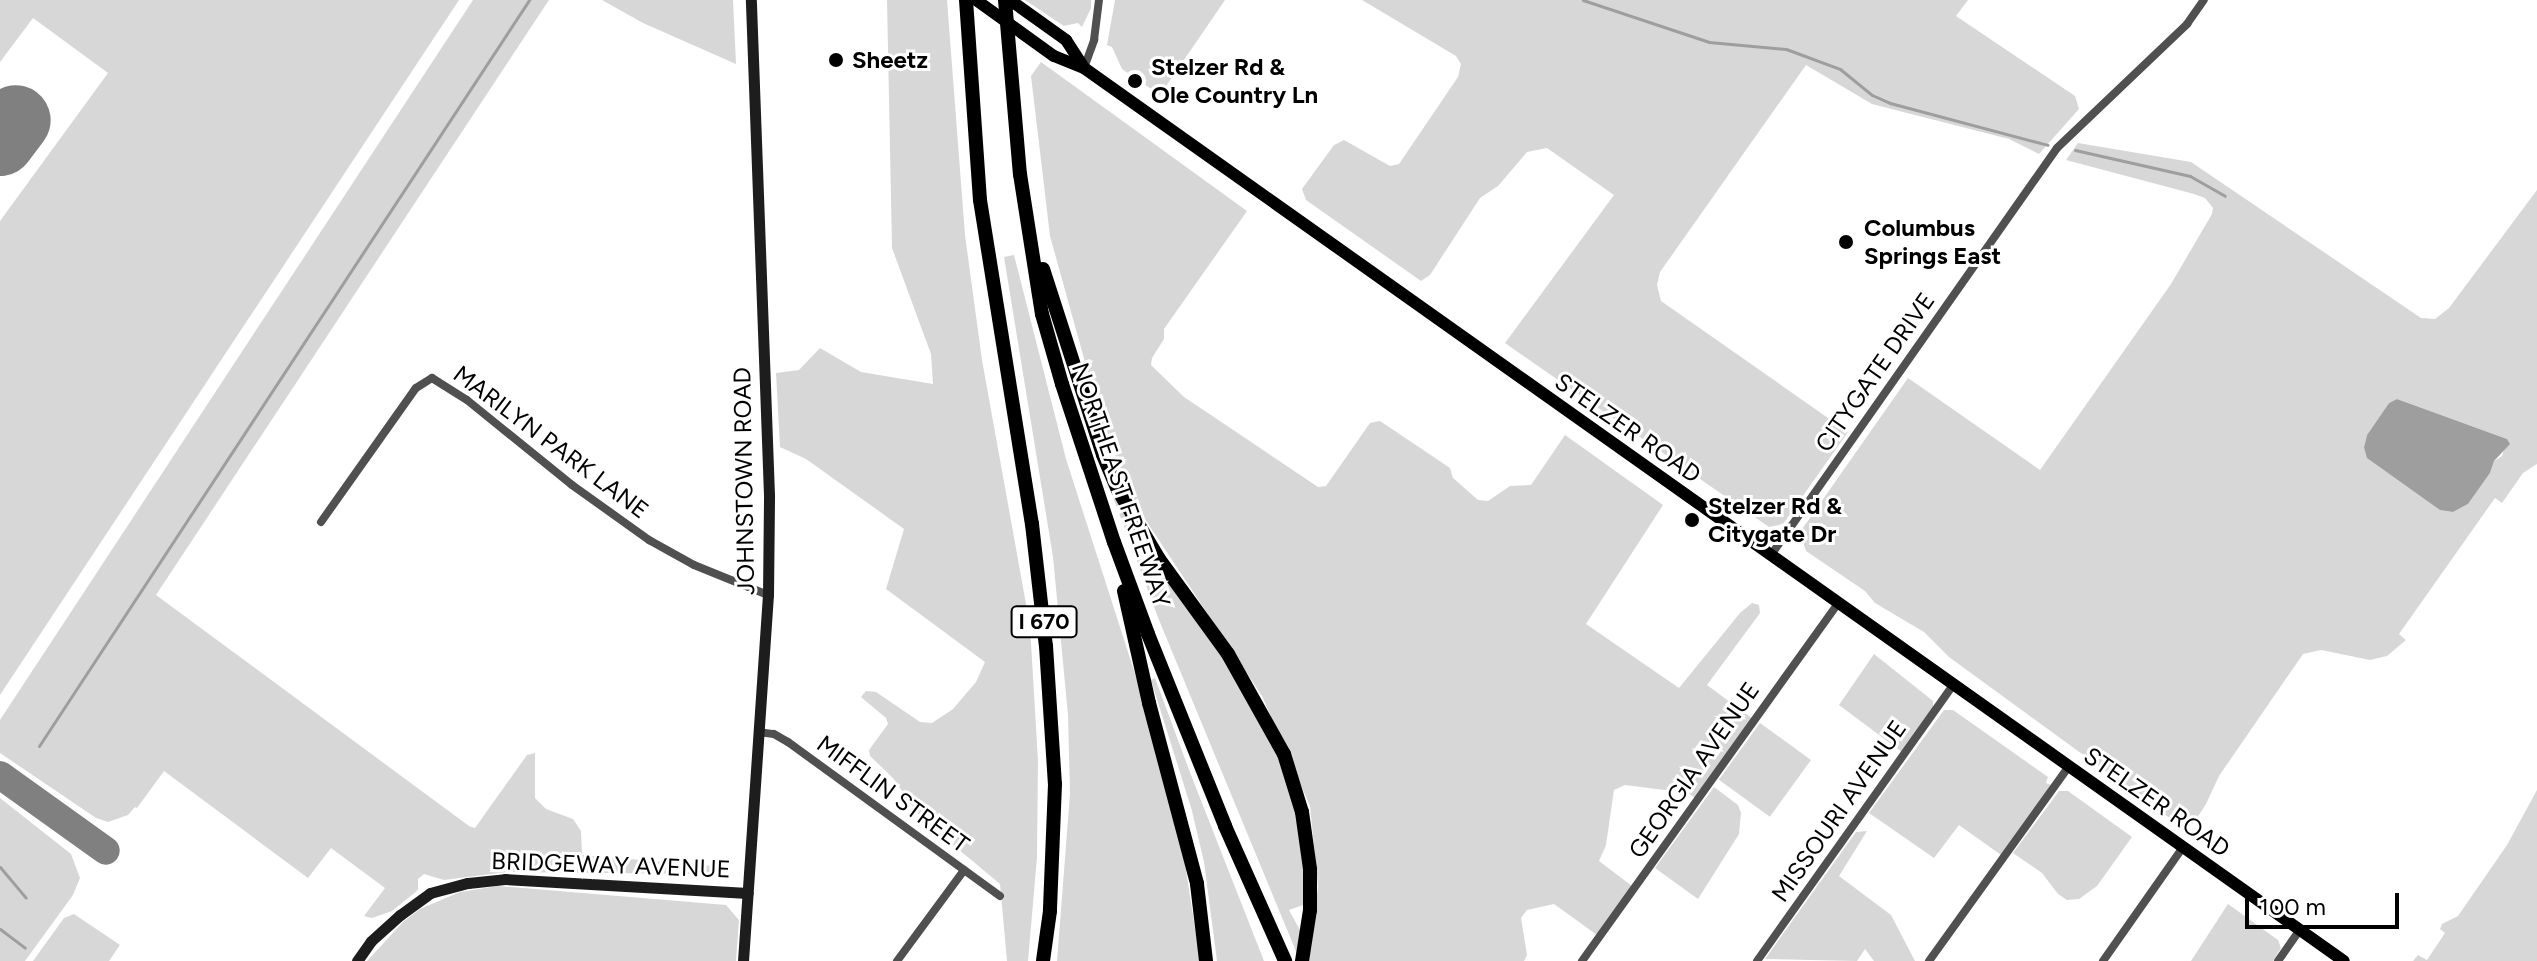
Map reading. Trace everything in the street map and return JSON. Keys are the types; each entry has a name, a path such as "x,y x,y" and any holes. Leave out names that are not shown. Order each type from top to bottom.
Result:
{"highway":[{"name":"I 670","path":"966,0 986,254 1027,495 1046,646 1055,784 1050,911 1043,961"},
{"name":"NORTHEAST FREEWAY","path":"1008,0 1013,95 1025,207 1042,314 1114,542 1225,826 1285,958"},
{"path":"1025,207 1093,425 1118,490 1159,559 1228,654 1284,754 1302,812 1310,869 1310,910 1302,961"},
{"path":"1114,542 1149,703 1197,884 1206,961"}],"main road":[{"name":"JOHNSTOWN ROAD","path":"743,961 768,595 769,495 751,0"},
{"name":"STELZER ROAD","path":"976,0 1054,56 1084,68 2344,961"},
{"name":"STELZER ROAD","path":"1008,0 1066,40 1084,68"},
{"name":"BRIDGEWAY AVENUE","path":"357,961 371,941 430,893 468,883 505,879 748,893"}],"street":[{"path":"1084,68 1094,40 1099,0"},
{"name":"CITYGATE DRIVE","path":"1771,555 2057,148 2187,24 2204,0"},
{"name":"MARILYN PARK LANE","path":"321,522 416,388 432,378 467,400 572,485 649,540 694,565 768,595"},
{"name":"GEORGIA AVENUE","path":"1582,961 1838,603"},
{"name":"MISSOURI AVENUE","path":"1757,961 1953,685"},
{"name":"MIFFLIN STREET","path":"759,732 774,734 788,742 1000,896"},
{"path":"1929,961 2069,766"},
{"path":"2103,961 2183,847"},
{"path":"897,961 964,870"},
{"path":"2278,961 2300,930"}],"shaded area":[{"path":"0,0 459,0 0,695 0,221 108,73 33,18 0,62"},
{"path":"473,0 549,0 156,595 469,826 475,828 527,755 535,753 535,798 546,809 573,819 581,831 582,855 725,867 706,874 507,872 444,880 424,874 418,879 418,890 392,911 372,918 364,916 385,888 331,848 308,878 164,771 137,808 128,815 108,822 96,818 0,753 0,720"},
{"path":"602,0 733,0 736,64 643,23"},
{"path":"887,0 947,0 965,235 982,360 1030,626 1038,761 1037,857 1028,961 1007,961 1000,884 921,818 893,778 870,756 869,750 888,724 886,718 861,697 866,691 876,692 920,722 932,723 953,709 976,682 985,662 886,589 904,529 806,459 780,447 776,373 799,370 820,348 861,372 933,384 931,354 892,248"},
{"path":"1025,0 1091,0 1091,8 1082,27 1078,23 1064,26"},
{"path":"1115,0 1225,0 1160,95 1122,69 1112,47 1107,45"},
{"path":"1362,0 1968,0 1956,16 2075,96 2079,109 2039,154 2009,139 1872,104 1806,65 1660,272 1657,285 1661,301 1848,432 1783,524 1769,527 1505,343 1614,195 1547,148 1527,152 1498,186 1480,198 1430,275 1421,281 1306,200 1302,189 1334,145 1344,140 1390,166 1399,164 1458,77 1461,64 1456,56"},
{"path":"1041,62 1247,211 1164,329 1164,339 1152,358 1151,365 1184,397 1318,487 1326,486 1370,423 1380,421 1450,468 1453,478 1478,500 1488,501 1510,486 1531,485 1565,435 1663,505 1586,624 1679,688 1740,613 1752,603 1759,605 1760,613 1707,685 1753,719 1696,799 1688,793 1625,785 1614,790 1606,845 1599,861 1632,886 1597,935 1554,904 1527,910 1521,918 1527,955 1524,961 1300,961 1159,620 1113,497 1116,496 1219,649 1275,746 1297,810 1304,877 1303,905 1289,910 1311,950 1318,886 1310,806 1262,696 1139,510 1103,427 1050,236 1031,76"},
{"path":"2078,143 2191,162 2421,318 2435,319 2449,308 2537,190 2537,464 2523,473 2502,503 2495,498 2399,634 2406,640 2387,656 2370,660 2321,650 2303,654 2219,776 2193,824 2178,824 1949,657 1924,632 1875,603 1865,591 1806,551 1800,532 1908,378 2040,470 2171,284 2213,208 2205,198 2194,194 2066,160","holes":["2397,399 2507,439 2502,456 2494,461 2490,473 2468,504 2453,512 2440,510 2364,446 2367,435 2389,403"]},
{"path":"1014,255 1066,459 1145,705 1181,838 1200,961 1057,961 1070,794 1068,715 1053,557 1004,257"},
{"path":"2397,399 2507,439 2510,444 2494,461 2490,473 2468,504 2453,512 2440,510 2367,458 2364,447 2367,435 2389,403"},
{"path":"1874,654 1933,701 1933,707 1902,752 1839,705"},
{"path":"1155,678 1264,961 1217,961 1204,862 1192,811 1151,680"},
{"path":"1944,710 1953,710 2048,777 2046,783 2051,785 2001,855 1959,825 1934,858 1869,813"},
{"path":"1760,723 1811,760 1770,817 1719,780"},
{"path":"1714,787 1738,805 1741,813 1739,834 1698,899 1655,868"},
{"path":"2537,790 2537,961 2413,961 2418,955 2427,960 2445,933 2440,929 2442,924 2458,916 2507,845"},
{"path":"2059,791 2068,791 2132,837 2097,886 2079,899 2067,900 2058,894 2042,873 2013,853"},
{"path":"0,798 71,854 80,878 73,895 25,961 0,961"},
{"path":"1867,831 1839,876 1891,915 1915,961 1874,961 1865,949 1857,961 1765,959 1856,832"},
{"path":"498,886 726,905 739,920 736,961 367,961 403,922 420,909 460,892"},
{"path":"2228,904 2278,940 2281,948 2273,961 2191,961"},
{"path":"74,914 120,945 109,961 33,961 64,918"}],"waterway":[{"path":"39,746 529,0"},
{"path":"1583,0 1709,42 1786,49 1840,69 1872,95 1890,103 2048,145"},
{"path":"2075,150 2190,176 2225,196"},
{"path":"0,867 26,898"},
{"path":"0,929 25,948"}],"taxiway":[{"path":"0,775 106,851"}],"runway":[{"path":"0,141 16,120"}],"place":[{"name":"Sheetz","path":"836,60"},
{"name":"Stelzer Rd & Ole Country Ln","path":"1135,81"},
{"name":"Columbus Springs East","path":"1846,242"},
{"name":"Stelzer Rd & Citygate Dr","path":"1692,520"}]}
